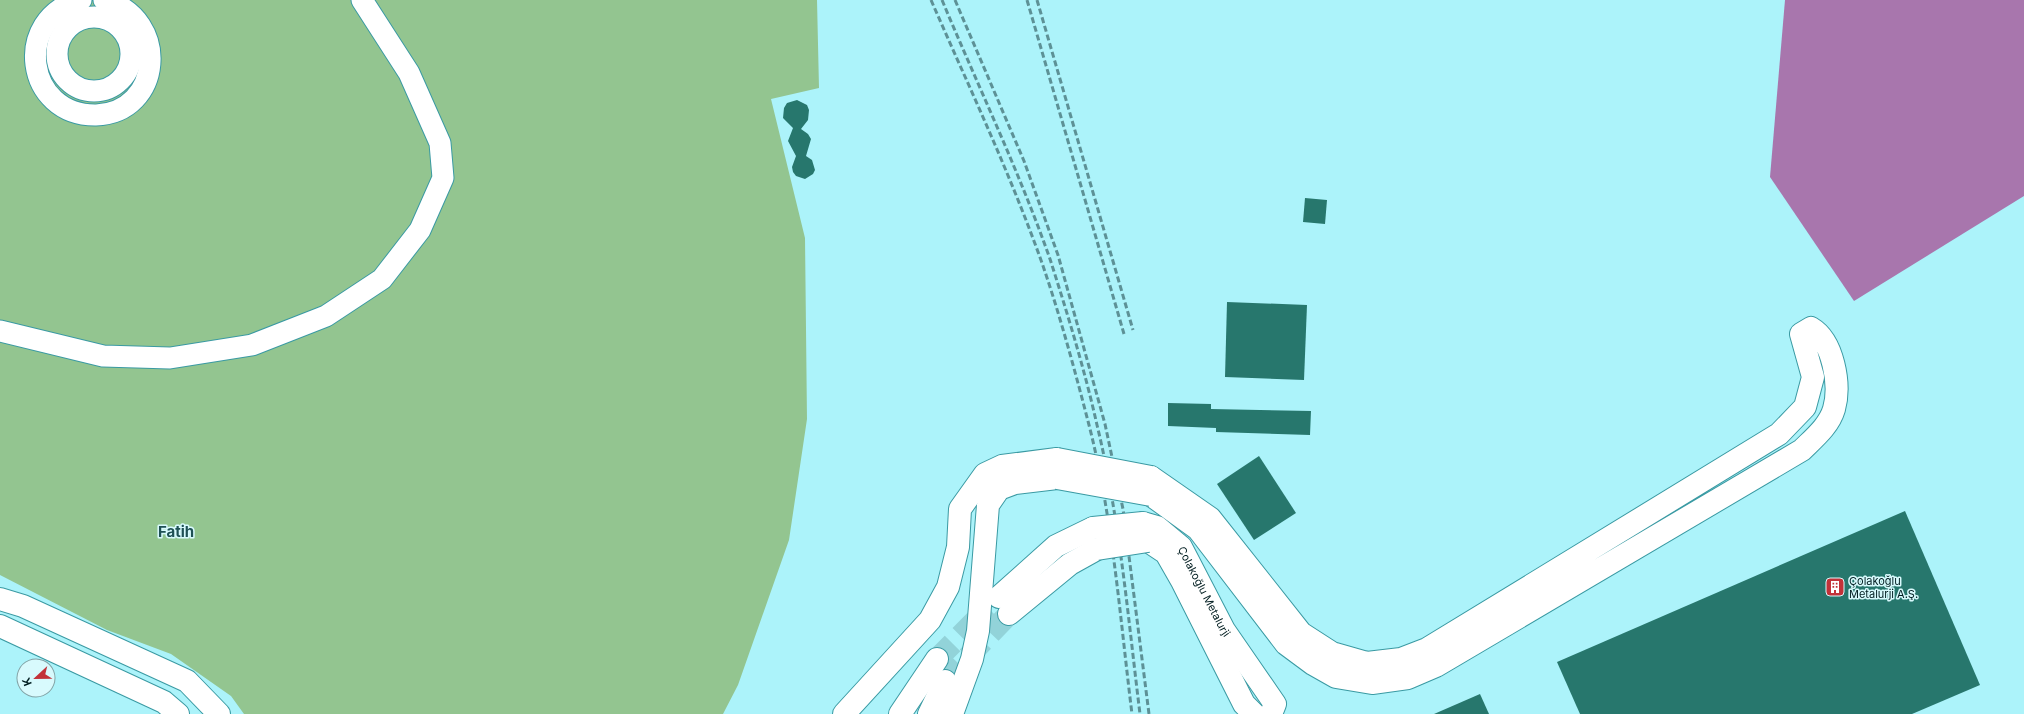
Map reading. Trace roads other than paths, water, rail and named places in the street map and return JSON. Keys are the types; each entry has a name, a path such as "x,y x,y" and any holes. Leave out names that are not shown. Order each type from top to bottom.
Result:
{"main road":[{"path":"844,714 930,620 948,587 958,548 960,509 985,474 1002,466 1057,468 1151,495 1198,529 1286,644 1336,677 1369,673 1408,678 1436,666 1802,450 1824,427 1834,408 1836,376 1828,348 1820,333 1811,328 1801,334 1813,377 1804,407 1779,434 1427,649 1369,673"},
{"path":"952,714 972,659 978,631 988,505 999,489 1057,468"},
{"name":"Çolakoğlu Metalurji","path":"1254,714 1244,704 1182,581 1166,553 1145,532 1157,527 1181,547 1224,630 1275,704 1271,714"},
{"path":"1004,606 1070,564 1095,538 1145,532"},
{"path":"0,599 23,606 187,681 219,714"},
{"path":"0,626 164,702 178,714"},
{"path":"900,714 937,659"},
{"path":"929,714 945,681"}],"street":[{"path":"81,0 63,7 48,20 42,29 35,49 36,64 44,88 55,100 67,109 77,113 98,115 118,109 134,97 144,85 149,70 150,50 148,39 138,21 123,7 103,6 66,29 59,42 57,57 61,71 70,83 84,90 91,91 106,89 124,76 130,62 130,48 120,28 107,20 103,6"},
{"path":"0,331 103,356 170,358 252,345 326,316 382,279 420,230 443,178 440,143 409,73 362,0"},
{"path":"106,89 118,109"}],"tunnel":[{"path":"937,659 988,608"},
{"path":"945,681 1009,614"}],"railway":[{"path":"931,0 989,130 1030,229 1067,343 1089,425 1104,496 1115,569 1132,714"},
{"path":"942,0 1012,161 1038,226 1050,259 1081,363 1097,425 1112,497 1123,569 1140,714"},
{"path":"955,0 1024,161 1058,255 1105,424 1123,509 1149,714"},
{"path":"1027,0 1124,334"},
{"path":"1037,0 1133,330"}],"place":[{"name":"Çolakoğlu Metalurji A.Ş.","path":"1835,587"}],"district":[{"name":"Fatih","path":"176,532"}]}
